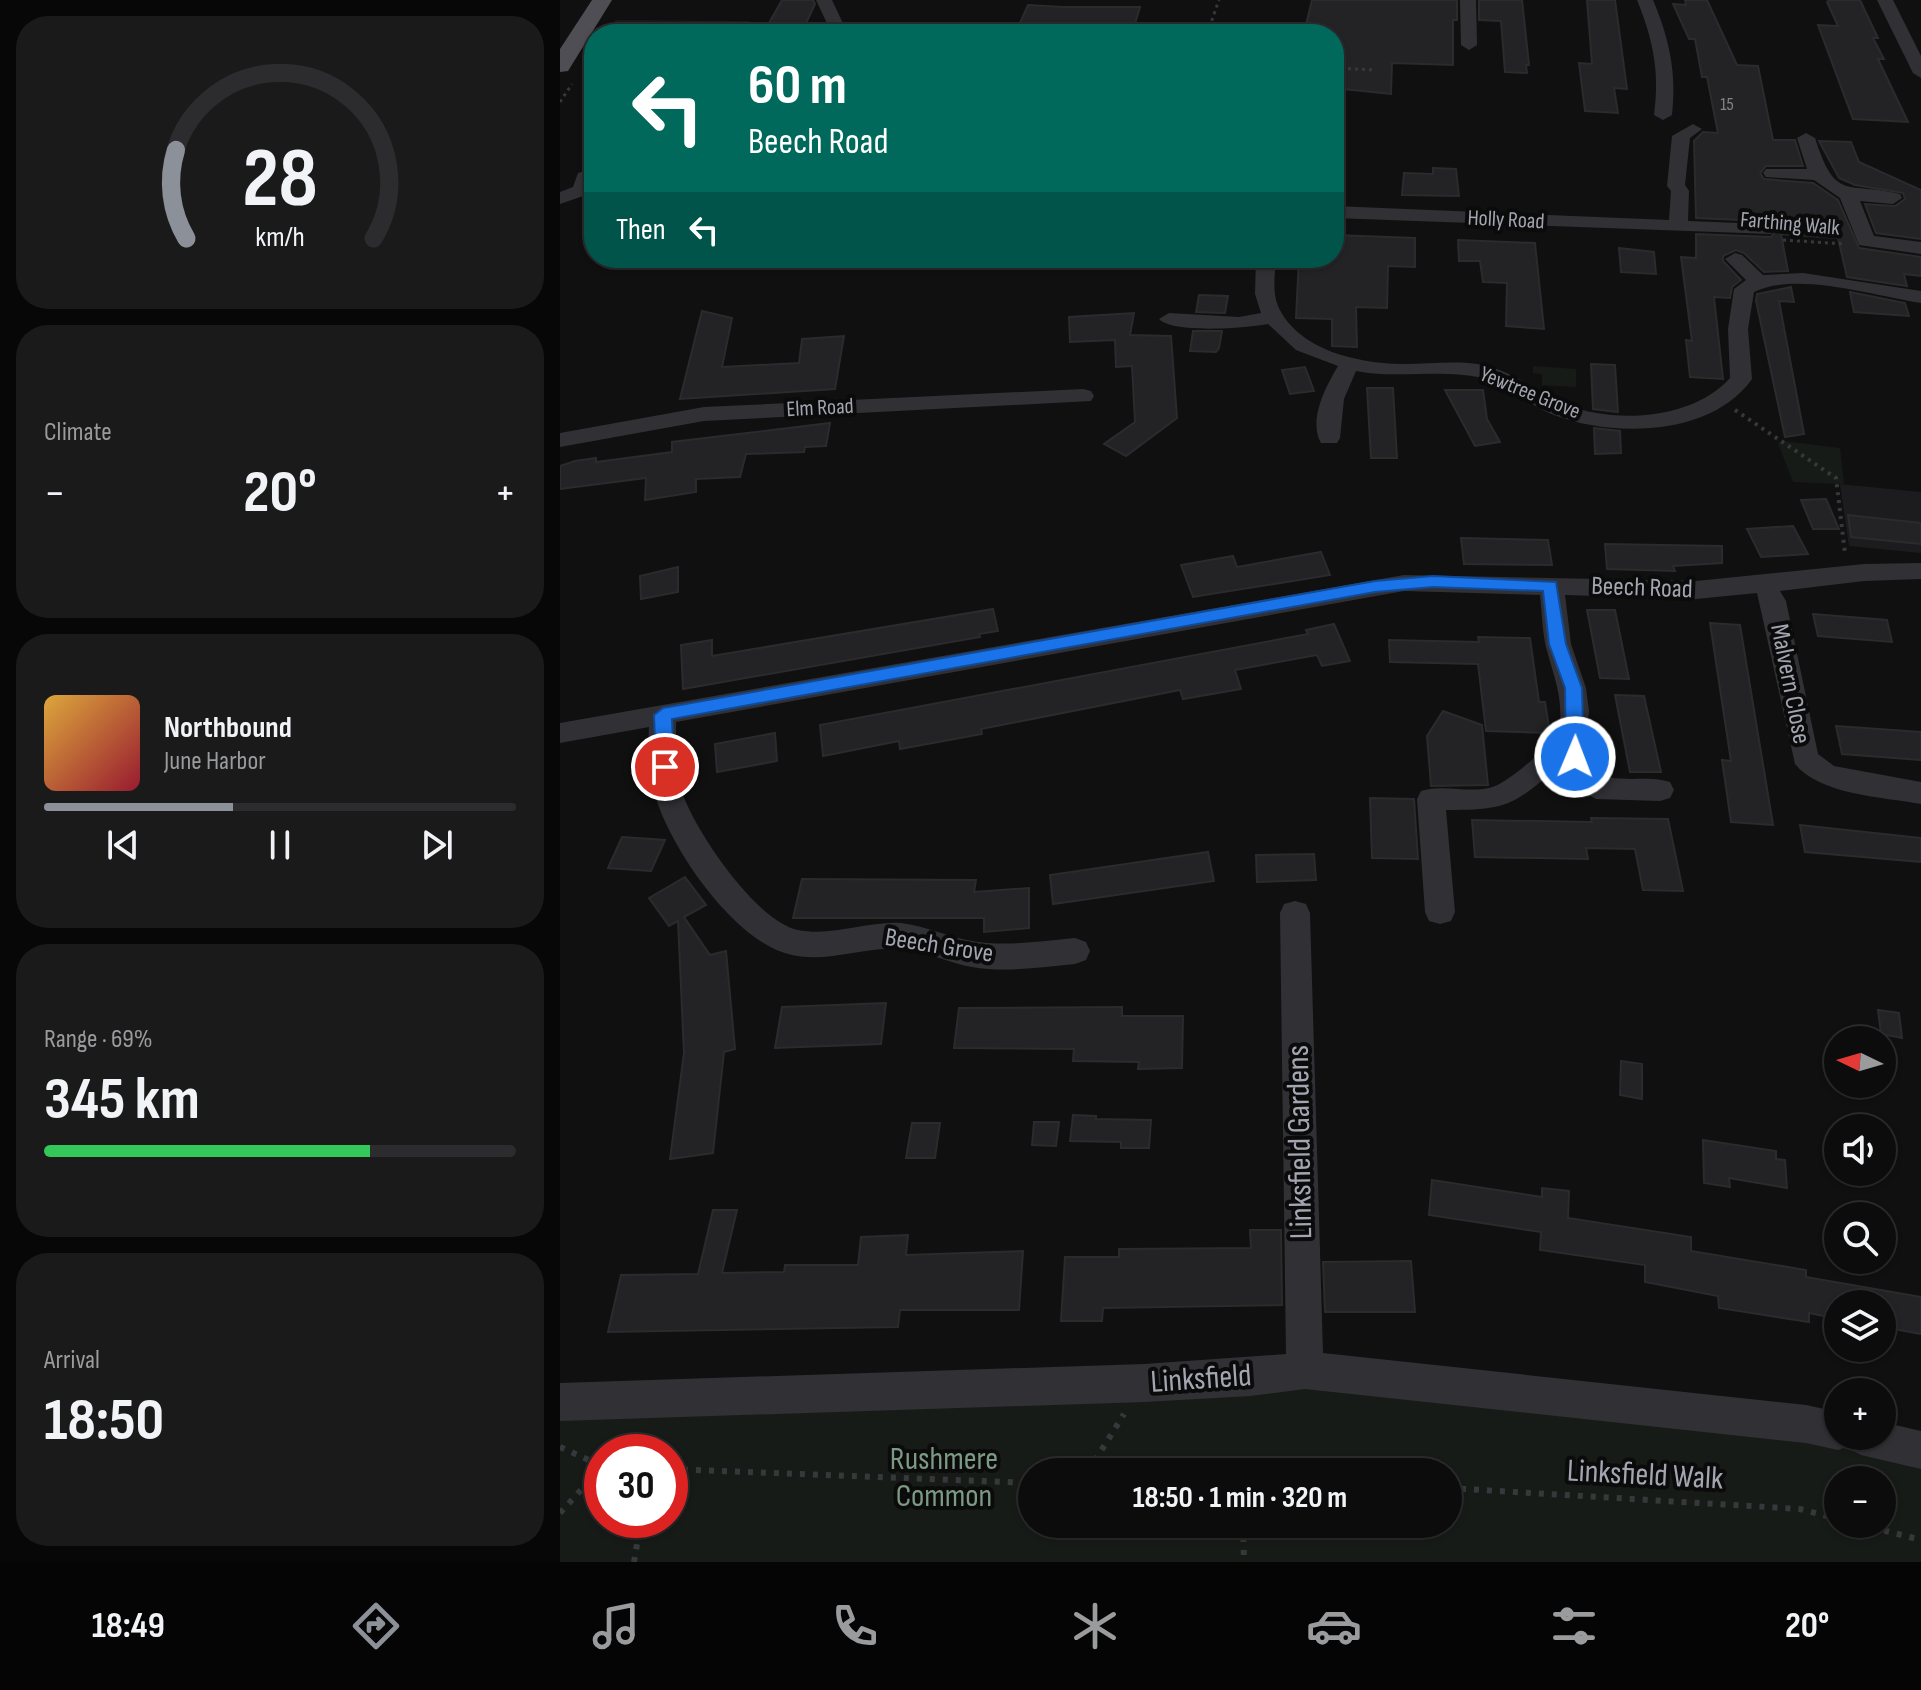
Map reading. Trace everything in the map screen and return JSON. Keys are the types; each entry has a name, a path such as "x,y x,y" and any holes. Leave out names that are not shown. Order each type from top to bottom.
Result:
{"main road":[{"path":"587,24 602,0"},
{"path":"560,66 584,28"}],"street":[{"path":"824,0 835,24"},
{"path":"1468,0 1469,45"},
{"path":"1645,0 1659,33 1667,66 1663,115"},
{"path":"1885,0 1921,73"},
{"path":"1678,226 1680,191 1676,186 1676,170 1681,136 1693,129"},
{"path":"1806,138 1818,175"},
{"path":"1772,173 1818,175 1848,195 1893,198"},
{"path":"560,175 584,177"},
{"path":"560,198 584,187"},
{"path":"1848,195 1866,241 1921,248"},
{"name":"Holly Road","path":"1344,212 1678,226 1773,234"},
{"path":"1735,259 1757,280"},
{"path":"1169,319 1239,323 1273,317 1264,290 1265,268"},
{"path":"1722,402 1741,379 1738,329 1744,289 1757,280 1777,278 1821,282 1921,297"},
{"name":"Yewtree Grove","path":"1273,317 1291,336 1309,348 1350,364 1394,370 1460,369 1485,372 1508,380 1565,412 1592,417 1665,419 1701,411 1722,402"},
{"path":"1329,438 1327,415 1332,393 1350,364"},
{"name":"Elm Road","path":"560,440 704,414 1083,396"},
{"name":"Beech Road","path":"560,733 1375,587 1433,582 1696,590 1851,573 1921,571"},
{"name":"Malvern Close","path":"1764,584 1773,601 1805,757 1828,776 1921,793"},
{"path":"1551,585 1558,644 1573,688 1576,711 1572,740 1577,774 1596,788 1660,790"},
{"name":"Beech Grove","path":"663,715 662,744 667,791 689,841 739,906 782,938 791,942 822,942 886,935 976,955 1075,951"},
{"path":"1440,912 1431,799 1494,799 1516,787 1572,740"},
{"name":"Linksfield Gardens","path":"1295,913 1305,1370"},
{"name":"Linksfield","path":"560,1402 1144,1383 1250,1377 1305,1370 1790,1422 1824,1428"},
{"path":"1896,1444 1921,1450"}],"path":[{"path":"1211,24 1219,0"},
{"path":"1344,68 1375,70"},
{"name":"Farthing Walk","path":"1773,234 1856,245 1866,241"},
{"path":"1722,402 1836,478 1846,560 1851,573"},
{"path":"1097,1458 1144,1383"},
{"path":"560,1447 584,1458"},
{"path":"688,1470 1018,1482"},
{"path":"560,1513 584,1486"},
{"name":"Linksfield Walk","path":"1462,1489 1800,1509 1824,1515"},
{"path":"1896,1534 1921,1540"},
{"path":"634,1562 638,1538"},
{"path":"1243,1538 1244,1562"}],"shaded area":[{"path":"616,20 749,21 748,24 612,24"},
{"path":"1840,484 1921,492 1921,553 1849,546"}],"green space":[{"path":"1533,366 1576,369 1576,387 1542,385 1542,374 1533,373"},
{"path":"1778,443 1840,448 1844,484 1793,482"},
{"name":"Rushmere Common","path":"1305,1370 1824,1434 1824,1450 1896,1450 1896,1446 1921,1450 1921,1562 560,1562 560,1413"}],"building":[{"path":"782,0 813,0 815,4 806,24 768,24"},
{"path":"1312,0 1457,0 1457,20 1453,20 1453,65 1392,63 1391,94 1344,89 1344,24 1306,24"},
{"path":"1479,0 1522,0 1529,65 1526,65 1527,73 1505,72 1501,21 1479,20"},
{"path":"1587,0 1615,0 1627,89 1614,88 1618,113 1585,111 1579,63 1592,64"},
{"path":"1685,0 1707,0 1737,65 1758,66 1773,140 1795,140 1803,166 1766,166 1760,173 1764,179 1813,183 1838,200 1859,248 1921,257 1921,276 1904,274 1907,286 1847,277 1838,238 1781,234 1788,271 1764,272 1744,253 1736,250 1723,256 1723,261 1741,280 1732,287 1730,298 1714,297 1723,379 1690,377 1686,340 1692,341 1681,257 1696,258 1696,234 1771,237 1777,229 1764,221 1696,218 1694,141 1703,132 1718,133 1707,77 1702,77 1695,39 1689,39 1673,4 1686,5"},
{"path":"1860,0 1878,38 1873,38 1884,59 1878,59 1908,122 1853,119 1818,25 1838,26 1827,2"},
{"path":"1028,5 1140,7 1135,24 1019,24"},
{"path":"1819,141 1851,142 1859,162 1921,190 1921,239 1876,233 1865,204 1895,206 1905,199 1903,193 1855,185 1839,178"},
{"path":"1433,168 1456,169 1459,196 1402,195 1404,173 1433,174"},
{"path":"1344,235 1415,238 1415,267 1388,266 1387,308 1356,307 1357,347 1332,346 1332,319 1296,318 1298,268 1344,268"},
{"path":"1458,240 1535,243 1544,329 1506,326 1507,283 1483,282 1480,261 1459,261"},
{"path":"1619,248 1654,252 1656,274 1621,272"},
{"path":"1791,287 1794,302 1779,301 1804,434 1785,437 1756,301 1757,294"},
{"path":"1850,292 1905,303 1909,316 1854,312"},
{"path":"1199,295 1228,296 1225,313 1196,312"},
{"path":"702,311 732,318 722,367 799,363 802,339 844,336 835,389 680,399"},
{"path":"1134,313 1130,335 1171,336 1177,418 1126,456 1104,444 1135,422 1132,366 1116,367 1115,340 1070,342 1069,317"},
{"path":"1193,331 1222,331 1216,352 1190,351"},
{"path":"1591,364 1615,365 1618,412 1593,409"},
{"path":"1305,367 1314,391 1290,394 1282,370"},
{"path":"1367,388 1393,388 1397,458 1371,458"},
{"path":"1445,390 1483,390 1487,419 1500,442 1475,446"},
{"path":"830,423 826,446 805,447 804,452 746,454 740,477 696,479 696,492 645,500 646,478 560,489 560,466 575,461 596,458 596,462 672,452 672,442"},
{"path":"1594,428 1620,431 1621,453 1595,454"},
{"path":"1826,499 1839,529 1813,529 1801,500"},
{"path":"1848,515 1921,523 1921,544 1851,537"},
{"path":"1793,526 1808,554 1761,557 1747,529"},
{"path":"1461,538 1548,540 1552,565 1464,564"},
{"path":"1605,544 1722,546 1722,563 1673,566 1675,571 1607,569"},
{"path":"1321,552 1330,575 1193,597 1181,565 1233,556 1237,567"},
{"path":"678,567 678,592 641,599 640,576"},
{"path":"993,609 998,631 979,634 980,637 683,689 681,645 712,640 712,656"},
{"path":"1587,610 1615,610 1629,679 1600,678"},
{"path":"1813,614 1887,620 1892,642 1818,636"},
{"path":"1710,623 1740,625 1773,825 1731,822 1722,760 1731,761"},
{"path":"1334,624 1350,661 1322,666 1317,655 1235,670 1241,689 1183,699 1180,690 981,729 982,734 900,749 899,741 823,756 820,725 1308,634 1306,630"},
{"path":"1478,637 1530,638 1539,702 1545,702 1550,733 1486,731 1478,664 1390,662 1389,640 1479,642"},
{"path":"1615,695 1644,696 1661,772 1630,772"},
{"path":"1443,711 1482,725 1488,785 1431,786 1427,736"},
{"path":"1836,726 1921,732 1921,760 1842,754"},
{"path":"775,733 777,761 717,772 715,744"},
{"path":"1370,798 1414,799 1418,859 1372,858"},
{"path":"1591,818 1668,819 1683,891 1643,890 1635,849 1586,848 1588,859 1475,857 1472,820 1592,822"},
{"path":"1800,825 1921,838 1921,862 1805,852"},
{"path":"622,837 665,840 651,871 608,868"},
{"path":"1208,852 1214,881 1053,904 1050,875"},
{"path":"1314,854 1316,880 1257,882 1256,855"},
{"path":"685,877 706,905 684,917 710,955 726,951 735,1049 724,1052 713,1153 670,1159 684,1053 678,921 669,926 649,898"},
{"path":"802,879 976,880 974,892 1029,888 1029,928 984,932 984,918 793,918"},
{"path":"886,1003 881,1044 775,1048 782,1007"},
{"path":"1122,1007 1122,1016 1183,1016 1182,1068 1138,1069 1139,1062 1073,1061 1074,1049 954,1048 959,1008"},
{"path":"1878,1010 1899,1013 1902,1038 1896,1037 1896,1026 1880,1026"},
{"path":"1621,1061 1642,1064 1642,1099 1620,1095"},
{"path":"1073,1115 1096,1116 1096,1119 1151,1120 1149,1148 1121,1148 1121,1142 1070,1141"},
{"path":"1034,1122 1059,1122 1056,1146 1032,1145"},
{"path":"912,1123 940,1123 935,1158 906,1158"},
{"path":"1703,1140 1776,1151 1776,1159 1785,1160 1787,1188 1729,1178 1730,1187 1704,1183"},
{"path":"1432,1180 1542,1197 1542,1188 1569,1191 1568,1218 1691,1237 1691,1251 1806,1270 1806,1277 1881,1290 1824,1290 1824,1316 1809,1313 1809,1322 1719,1308 1718,1296 1645,1282 1645,1265 1540,1250 1541,1232 1429,1215"},
{"path":"713,1210 737,1210 722,1273 784,1272 785,1265 858,1265 861,1237 908,1235 906,1255 1023,1251 1019,1310 900,1310 898,1327 608,1332 621,1275 698,1274"},
{"path":"1250,1230 1281,1230 1282,1305 1103,1308 1102,1321 1061,1321 1065,1257 1119,1257 1119,1249 1251,1248"},
{"path":"1411,1261 1415,1312 1325,1312 1323,1262"},
{"path":"1896,1293 1921,1297 1921,1334 1896,1330"}],"route":[{"path":"665,767 663,715 1375,587 1433,582 1551,585 1558,644 1573,688 1576,711 1572,740 1575,757"}]}
